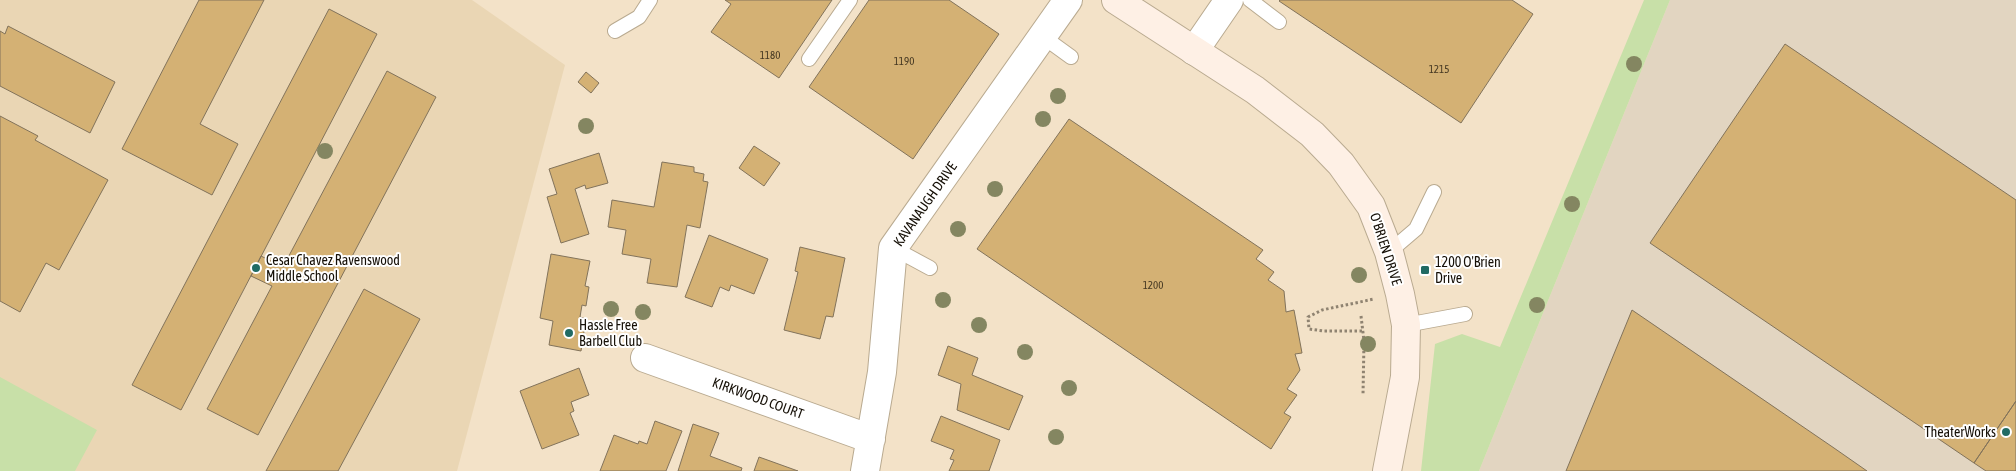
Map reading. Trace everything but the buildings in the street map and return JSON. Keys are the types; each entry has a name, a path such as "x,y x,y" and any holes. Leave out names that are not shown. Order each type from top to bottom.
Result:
{"street":[{"name":"KAVANAUGH DRIVE","path":"865,471 882,372 893,248 1068,0"},
{"name":"O'BRIEN DRIVE","path":"1116,0 1256,90 1312,134 1342,164 1371,206 1389,252 1406,325 1405,377 1387,471"},
{"path":"1194,51 1229,0"},
{"name":"KIRKWOOD COURT","path":"646,358 871,439"}],"lane":[{"path":"615,31 639,18 650,0"},
{"path":"809,59 850,0"},
{"path":"1250,0 1279,22"},
{"path":"1042,36 1072,57"},
{"path":"1389,252 1416,229 1434,192"},
{"path":"893,248 930,268"},
{"path":"1406,325 1465,314"}],"path":[{"path":"1362,331 1309,329 1308,317 1322,310 1375,299"},
{"path":"1360,316 1365,367 1363,395"}],"shaded area":[{"name":"Cesar Chavez Ravenswood Middle School","path":"0,0 472,0 565,65 457,471 0,471"},
{"path":"1670,0 2016,0 2016,471 1479,471"}],"green space":[{"path":"1644,0 1670,0 1479,471 1421,471 1435,344 1462,334 1500,347"},
{"path":"0,377 97,430 75,471 0,471"}],"place":[{"name":"Cesar Chavez Ravenswood Middle School","path":"256,268"},
{"name":"1200 O'Brien Drive","path":"1425,270"},
{"name":"Hassle Free Barbell Club","path":"569,333"},
{"name":"TheaterWorks","path":"2006,432"}]}
